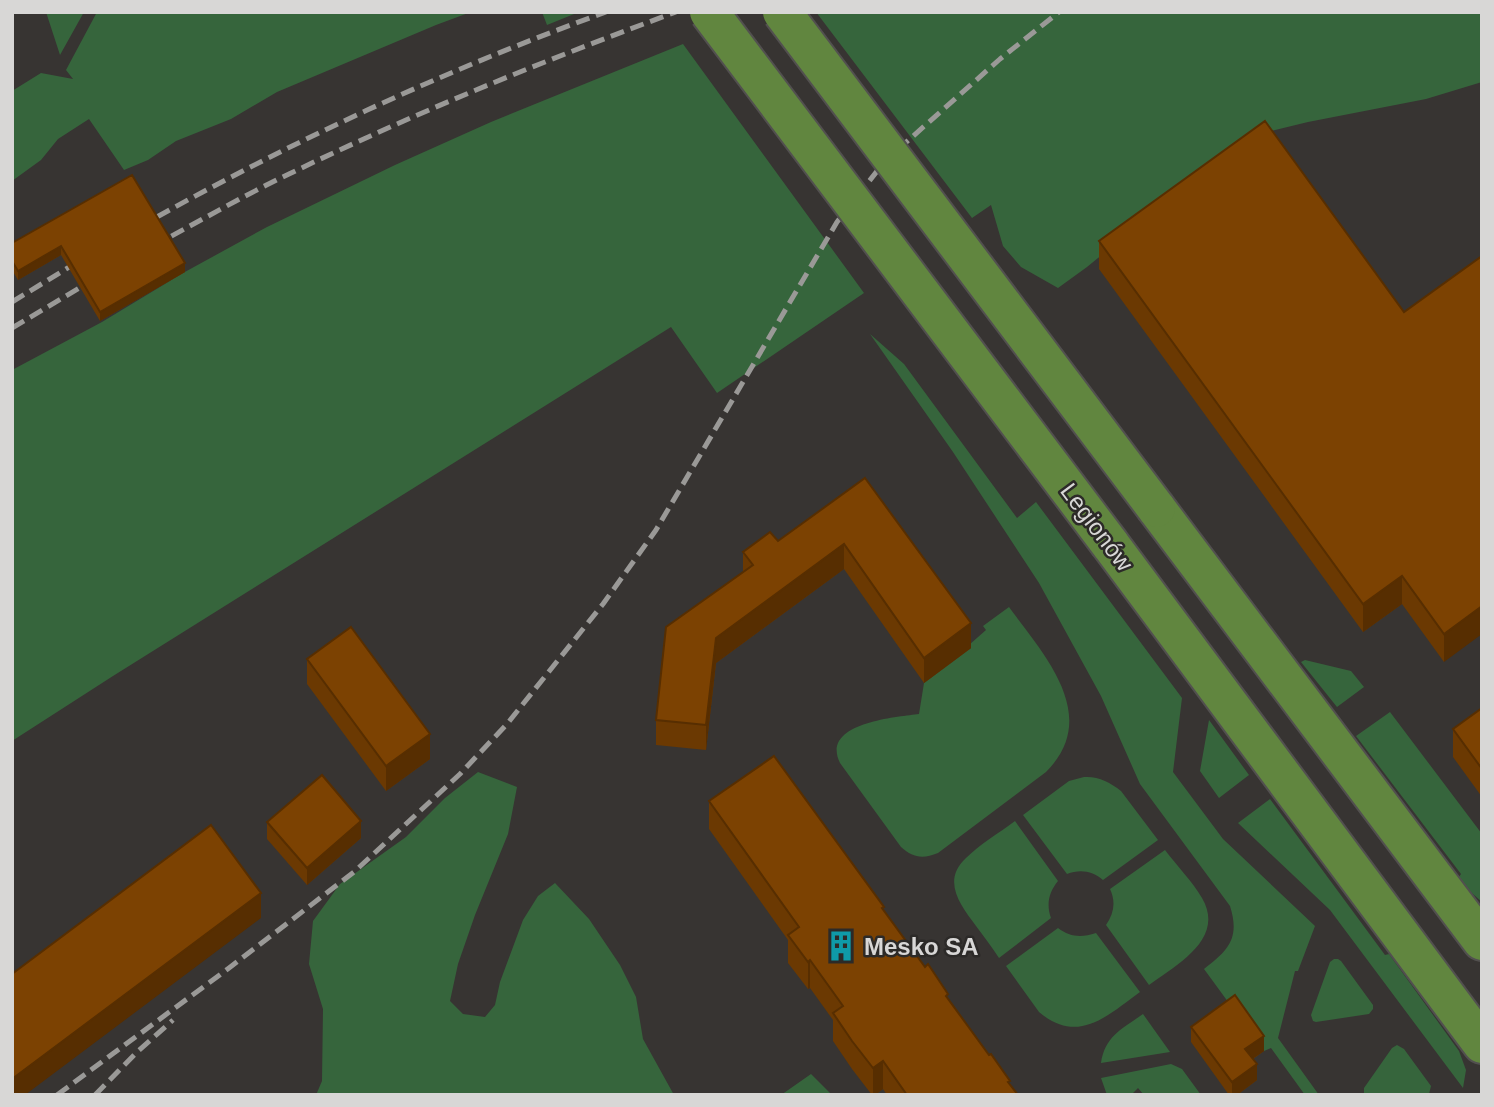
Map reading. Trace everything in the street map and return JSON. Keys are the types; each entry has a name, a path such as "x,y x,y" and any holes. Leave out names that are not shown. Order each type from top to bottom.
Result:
{"main road":[{"name":"Legionów","path":"709,12 1482,1044"},
{"path":"782,12 1482,941"}],"green space":[{"path":"46,12 84,12 60,55"},
{"path":"97,12 471,12 277,92 231,119 176,141 148,160 124,170 89,119 58,139 41,160 12,181 12,91 41,73 73,79 66,70"},
{"path":"542,12 579,12 547,25"},
{"path":"816,12 1482,12 1482,82 1426,99 1246,137 1058,288 1021,267 1003,246 991,205 972,218"},
{"path":"683,44 864,293 717,393 671,327 12,741 12,370 102,322 267,227 491,122"},
{"path":"870,334 904,364 1017,518 1036,502 1182,698 1173,772 1223,839 1315,926 1298,971 1295,971 1278,1038 1319,1095 1305,1095 1271,1048 1264,1051 1204,969 1226,949 1233,935 1230,906 1140,784 1101,696 1039,583 953,452"},
{"path":"1009,607 1051,666 1062,687 1068,708 1069,729 1062,751 1046,772 938,853 923,857 914,855 901,847 840,763 837,750 841,739 863,725 919,714 924,683 971,648 969,645 986,630 983,626"},
{"path":"1305,660 1351,671 1364,687 1337,707 1301,662"},
{"path":"1390,712 1482,834 1482,902 1466,888 1459,877 1461,874 1356,736"},
{"path":"1209,720 1249,775 1219,798 1200,771"},
{"path":"478,772 517,787 508,834 475,915 458,964 450,1001 463,1014 485,1017 495,1005 500,982 523,920 538,896 555,883 589,919 620,965 636,997 643,1039 674,1095 316,1095 322,1081 323,1009 309,964 313,921 340,884 406,837 445,798"},
{"path":"1084,777 1104,780 1121,791 1158,840 1103,880 1086,872 1067,874 1023,815 1069,781"},
{"path":"1270,799 1385,955 1389,954 1459,1051 1466,1070 1463,1088 1330,910 1238,823"},
{"path":"1015,821 1058,881 1049,898 1051,918 999,958 960,902 954,884 959,867 966,858"},
{"path":"1165,850 1202,898 1208,913 1208,926 1195,949 1149,985 1106,925 1113,907 1110,889"},
{"path":"1058,928 1076,936 1096,933 1140,992 1104,1018 1079,1027 1053,1022 1039,1012 1006,966"},
{"path":"1334,959 1341,961 1373,1005 1373,1009 1369,1014 1316,1022 1311,1015 1330,962"},
{"path":"1143,1014 1170,1052 1101,1063 1106,1046 1111,1040"},
{"path":"1397,1045 1404,1049 1431,1086 1429,1094 1364,1095 1364,1088 1392,1048"},
{"path":"1171,1064 1182,1069 1201,1095 1144,1095 1138,1088 1131,1095 1107,1095 1101,1078"},
{"path":"811,1074 832,1095 781,1095"}],"building":[{"path":"1265,121 1404,312 1482,256 1482,606 1444,634 1402,576 1363,604 1099,241"},
{"path":"132,175 185,263 100,312 61,246 18,271 12,261 12,243"},
{"path":"865,478 971,623 924,658 844,544 716,638 706,725 656,720 666,627 753,565 743,552 770,532 778,541"},
{"path":"351,627 430,734 386,766 307,659"},
{"path":"1482,708 1482,769 1453,729"},
{"name":"Mesko SA","path":"774,756 925,967 928,964 948,994 946,996 989,1055 991,1054 1018,1095 907,1095 883,1061 873,1068 852,1041 833,1013 843,1006 788,935 799,927 709,801"},
{"path":"322,775 361,821 307,868 267,822"},
{"path":"211,825 261,893 12,1079 12,974"},
{"path":"1235,995 1264,1036 1245,1049 1257,1064 1232,1082 1191,1027"}],"railway":[{"path":"139,227 252,166 368,110 486,58 606,12"},
{"path":"153,246 336,151 529,68 676,12"},
{"path":"57,1095 354,872 460,774 507,724 603,604 656,530 837,222 885,161 1000,59 1059,12"},
{"path":"12,302 84,258"},
{"path":"12,328 98,277"},
{"path":"95,1095 173,1020"}],"place":[{"name":"Mesko SA","path":"841,946"}]}
